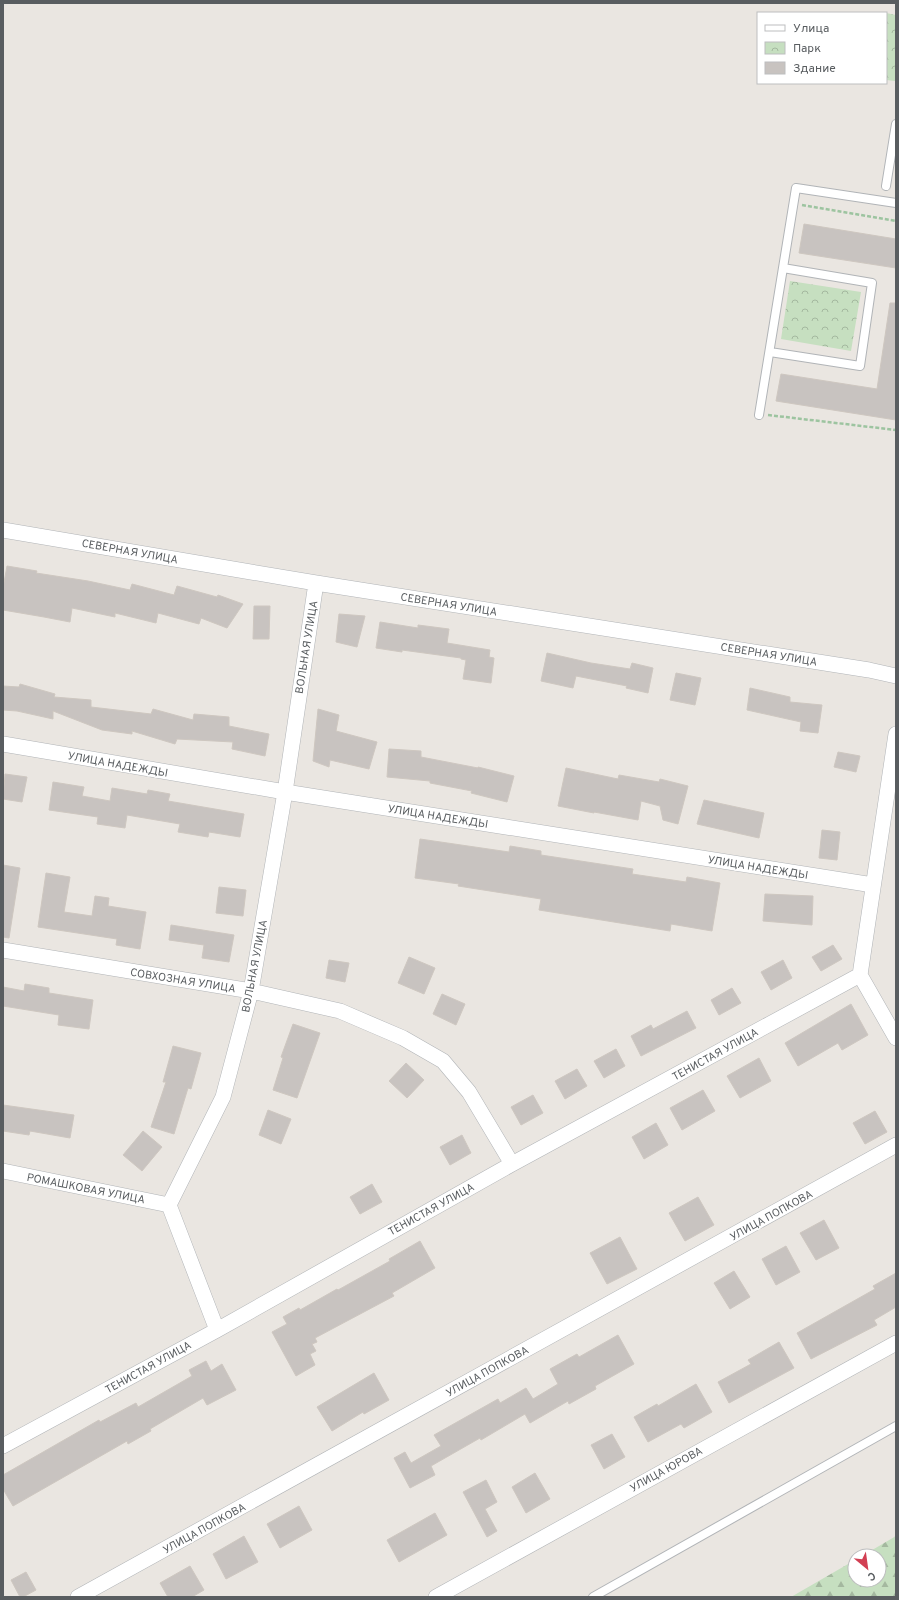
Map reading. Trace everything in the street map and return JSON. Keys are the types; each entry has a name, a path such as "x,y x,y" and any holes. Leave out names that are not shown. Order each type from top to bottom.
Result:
{"street":[{"name":"СЕВЕРНАЯ УЛИЦА","path":"3,530 316,583 869,670 896,676"},
{"name":"ВОЛЬНАЯ УЛИЦА","path":"169,1205 223,1097 251,991 285,792 316,583"},
{"path":"896,734 860,975 896,1038"},
{"name":"УЛИЦА НАДЕЖДЫ","path":"3,744 285,792 873,886"},
{"name":"СОВХОЗНАЯ УЛИЦА","path":"3,950 251,991 340,1011 403,1038 443,1061 469,1092 512,1164"},
{"name":"ТЕНИСТАЯ УЛИЦА","path":"3,1446 217,1330 512,1164 860,975"},
{"name":"УЛИЦА ПОПКОВА","path":"78,1597 896,1145"},
{"name":"РОМАШКОВАЯ УЛИЦА","path":"3,1171 169,1205"},
{"path":"169,1205 217,1330"},
{"name":"УЛИЦА ЮРОВА","path":"436,1597 896,1343"}],"lane":[{"path":"886,186 896,124"},
{"path":"759,415 796,188 896,203"},
{"path":"770,352 860,366 872,283 783,268"},
{"path":"593,1597 896,1426"}],"path":[{"path":"799,212 800,205 896,221"},
{"path":"768,407 767,415 896,430"}],"green space":[{"path":"887,13 896,15 895,81 887,80"},
{"path":"790,281 861,292 851,351 781,339"},
{"path":"896,1536 896,1597 791,1597 847,1565 847,1588 887,1588 887,1548 876,1548"}],"building":[{"path":"804,224 896,239 896,268 799,253"},
{"path":"890,303 896,303 896,420 776,401 781,374 877,389"},
{"path":"7,566 37,571 36,573 88,581 130,590 132,584 174,595 177,586 217,597 218,595 243,604 227,628 201,618 199,624 158,613 156,623 115,613 115,617 72,608 70,622 3,610 3,588"},
{"path":"254,606 270,606 269,639 253,639"},
{"path":"339,614 365,616 357,647 336,642"},
{"path":"380,622 418,628 418,625 449,629 447,643 490,650 489,657 494,658 491,683 463,679 466,660 461,658 376,648"},
{"path":"547,653 591,663 630,669 632,663 653,668 648,693 626,688 627,686 576,676 573,688 541,681"},
{"path":"676,673 701,678 695,705 670,700"},
{"path":"20,684 55,694 54,697 91,700 91,707 151,714 153,709 193,720 194,714 229,717 229,726 269,734 265,756 232,749 233,742 177,739 175,744 132,731 132,734 102,730 53,711 53,719 17,711 3,710 3,686 19,687"},
{"path":"750,688 790,697 790,702 822,705 818,733 800,731 801,722 747,710"},
{"path":"318,709 339,715 336,731 377,742 369,769 330,760 329,767 313,761"},
{"path":"389,749 421,751 421,757 478,767 514,776 507,802 471,793 472,791 430,783 430,781 387,777"},
{"path":"838,752 860,756 856,772 834,767"},
{"path":"566,768 618,779 619,775 659,782 660,779 688,786 678,824 663,820 660,806 641,801 638,820 558,806"},
{"path":"5,774 27,777 22,802 3,799"},
{"path":"53,782 84,787 82,796 110,801 112,788 147,794 148,790 170,794 168,801 244,814 240,837 209,832 208,837 178,832 180,824 127,815 125,828 97,824 98,817 49,810"},
{"path":"704,800 764,813 759,838 697,824"},
{"path":"822,830 840,832 837,860 819,858"},
{"path":"420,839 509,852 510,846 541,851 541,855 633,869 632,874 686,882 687,877 720,883 712,931 671,924 670,931 539,910 541,899 458,886 459,884 415,878"},
{"path":"3,865 20,868 9,938 3,937"},
{"path":"46,873 70,877 64,912 92,916 95,896 109,898 108,906 146,912 140,949 116,945 117,939 38,927"},
{"path":"219,887 246,890 243,916 216,913"},
{"path":"765,894 813,896 812,925 763,921"},
{"path":"171,925 234,935 229,962 202,958 204,945 169,940"},
{"path":"833,945 842,959 821,971 812,957"},
{"path":"409,957 435,968 424,994 398,983"},
{"path":"329,960 349,963 345,982 326,978"},
{"path":"783,960 792,978 771,990 761,972"},
{"path":"25,984 49,988 49,993 93,1000 89,1029 58,1025 59,1015 3,1006 3,987 24,991"},
{"path":"732,988 741,1003 719,1015 711,1000"},
{"path":"442,994 465,1004 456,1025 433,1014"},
{"path":"851,1004 868,1035 842,1050 838,1043 798,1066 785,1043"},
{"path":"687,1011 696,1028 641,1056 631,1036 651,1025 653,1029"},
{"path":"293,1024 320,1033 297,1098 273,1090 283,1058 281,1057"},
{"path":"173,1046 201,1053 191,1089 188,1088 174,1134 151,1127 166,1082 163,1082"},
{"path":"616,1049 625,1066 604,1078 594,1061"},
{"path":"759,1058 771,1081 740,1098 727,1076"},
{"path":"406,1063 424,1080 407,1098 389,1081"},
{"path":"577,1069 587,1086 565,1099 555,1081"},
{"path":"703,1090 715,1111 682,1130 670,1108"},
{"path":"533,1095 543,1113 521,1125 511,1107"},
{"path":"3,1105 74,1115 70,1138 30,1131 29,1135 3,1131"},
{"path":"268,1110 291,1119 281,1144 259,1135"},
{"path":"875,1111 887,1132 865,1144 853,1123"},
{"path":"656,1123 668,1145 644,1159 632,1137"},
{"path":"143,1131 162,1147 142,1171 123,1155"},
{"path":"462,1135 471,1153 450,1165 440,1147"},
{"path":"372,1184 382,1202 360,1214 350,1197"},
{"path":"698,1197 714,1225 685,1241 669,1213"},
{"path":"824,1220 839,1248 816,1260 800,1233"},
{"path":"620,1237 637,1269 607,1284 590,1253"},
{"path":"420,1241 435,1268 392,1293 394,1296 315,1338 317,1342 312,1344 316,1351 310,1354 315,1365 296,1376 272,1332 287,1324 283,1317 299,1308 300,1310 337,1289 338,1290 390,1261 389,1259"},
{"path":"786,1246 800,1272 776,1285 762,1259"},
{"path":"734,1271 750,1297 730,1309 714,1283"},
{"path":"896,1273 896,1307 874,1320 877,1325 811,1359 797,1333 875,1289 873,1286"},
{"path":"618,1335 634,1364 595,1386 596,1389 569,1404 568,1401 530,1423 525,1414 481,1440 480,1438 431,1466 435,1475 410,1488 394,1458 405,1452 411,1463 441,1446 434,1435 498,1399 500,1403 526,1388 533,1399 558,1384 550,1369 577,1354 579,1357"},
{"path":"779,1342 794,1368 729,1403 718,1382 751,1364 748,1360"},
{"path":"206,1361 211,1371 222,1364 236,1390 207,1405 203,1398 150,1429 151,1431 128,1444 127,1441 13,1506 3,1489 3,1475 99,1420 100,1422 136,1403 138,1407 192,1376 189,1370"},
{"path":"374,1373 389,1400 364,1414 363,1412 332,1431 317,1407"},
{"path":"696,1384 712,1412 684,1428 681,1424 648,1442 634,1417 657,1404 658,1406"},
{"path":"612,1434 625,1457 604,1469 591,1445"},
{"path":"535,1473 550,1499 526,1513 512,1487"},
{"path":"486,1480 497,1502 485,1509 497,1531 487,1537 463,1492"},
{"path":"299,1506 312,1530 280,1548 267,1524"},
{"path":"435,1513 447,1535 399,1562 387,1540"},
{"path":"244,1536 258,1562 226,1579 213,1554"},
{"path":"190,1566 204,1590 192,1597 168,1597 160,1583"},
{"path":"26,1572 36,1590 23,1597 20,1597 11,1580"}]}
